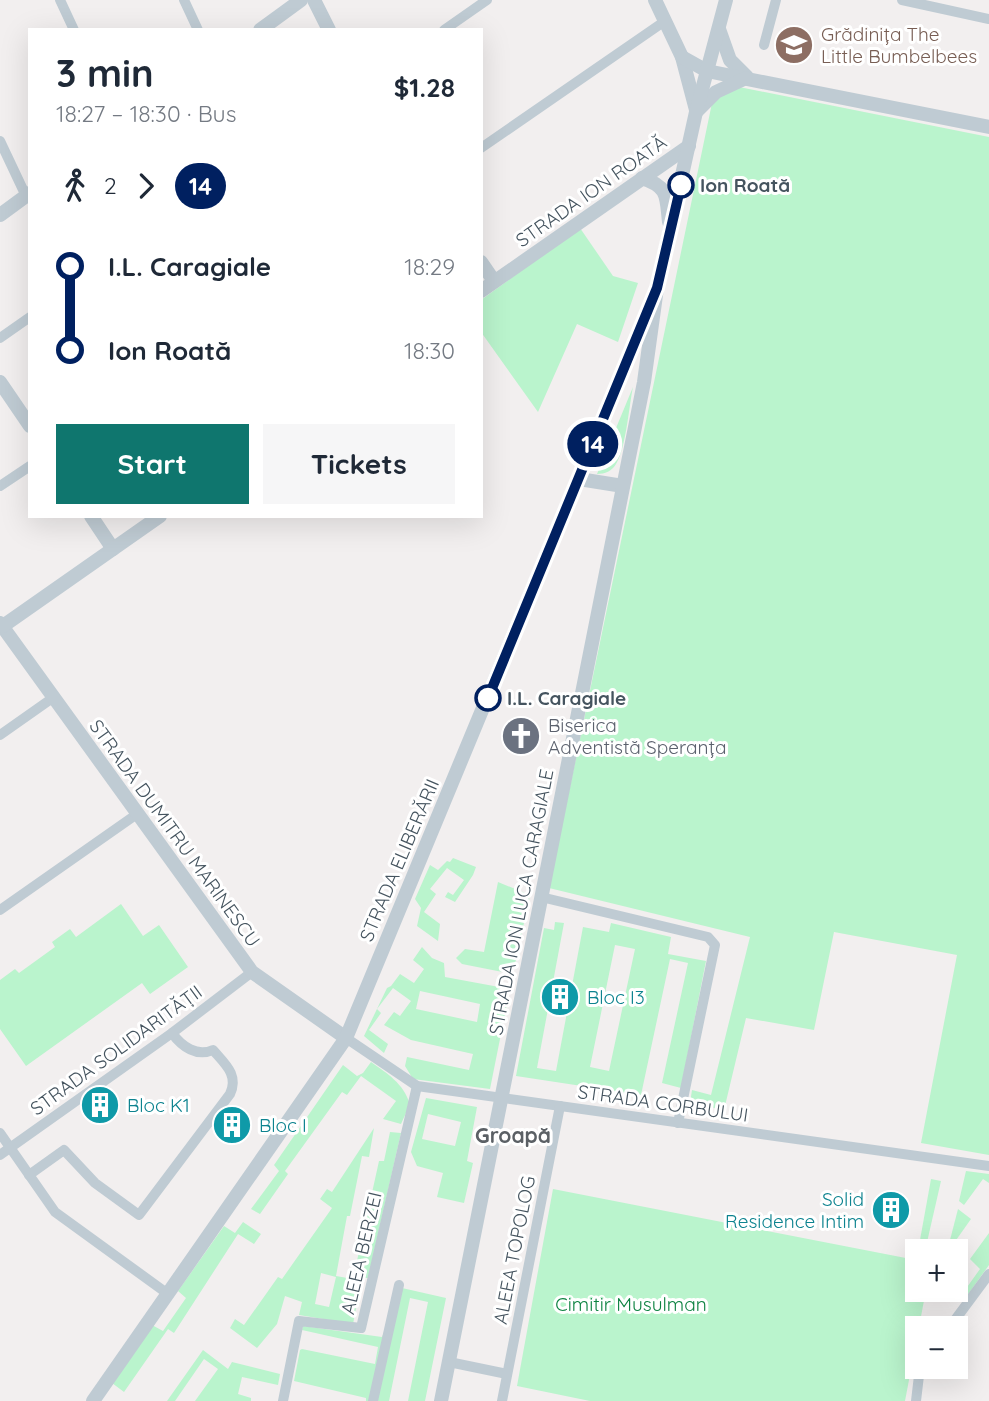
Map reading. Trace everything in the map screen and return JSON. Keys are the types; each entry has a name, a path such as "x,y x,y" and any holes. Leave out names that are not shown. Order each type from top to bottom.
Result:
{"street":[{"path":"60,0 73,28"},
{"path":"184,0 197,28"},
{"path":"263,28 301,0"},
{"path":"314,0 328,28"},
{"path":"447,28 487,0"},
{"path":"655,0 682,57 696,112"},
{"name":"STRADA ION LUCA CARAGIALE","path":"441,1401 644,382 657,288 696,112 726,0"},
{"path":"764,45 776,0"},
{"path":"902,0 989,19"},
{"path":"483,147 665,21"},
{"path":"718,29 730,60 748,78"},
{"path":"682,57 707,71 989,127"},
{"path":"696,112 716,92 748,78"},
{"path":"0,141 28,194 0,215"},
{"name":"STRADA ION ROATĂ","path":"483,289 689,146"},
{"path":"642,178 663,188 671,230"},
{"path":"483,265 494,281"},
{"name":"STRADA ELIBERĂRII","path":"93,1401 346,1038 657,288"},
{"path":"0,338 28,318"},
{"path":"0,382 28,423"},
{"path":"0,486 28,467"},
{"path":"579,479 623,486"},
{"path":"92,518 113,549"},
{"path":"1,624 157,518"},
{"name":"STRADA DUMITRU MARINESCU","path":"1,624 252,972 346,1038"},
{"path":"0,735 54,697"},
{"path":"0,910 137,814"},
{"path":"541,897 708,937 715,945 678,1122"},
{"name":"STRADA SOLIDARITĂȚII","path":"0,1155 172,1033 252,972"},
{"path":"29,1175 64,1150 95,1183 139,1215 234,1086 234,1076 213,1050 204,1054 193,1051 179,1042 172,1033"},
{"name":"STRADA CORBULUI","path":"346,1038 417,1086 989,1166"},
{"name":"ALEEA BERZEI","path":"283,1401 299,1321 362,1328 417,1086"},
{"name":"ALEEA TOPOLOG","path":"502,1401 560,1106"},
{"path":"0,1133 55,1212 168,1294"},
{"path":"958,1316 989,1274"},
{"path":"373,1401 398,1285"},
{"path":"449,1362 507,1374"},
{"path":"916,1401 919,1379"}],"green space":[{"path":"739,87 989,137 989,1155 921,1143 957,955 834,932 814,1030 746,1018 724,1110 690,1103 692,1090 711,1095 750,937 549,888 712,103 718,96"},
{"path":"580,228 613,276 638,283 618,342 577,324 538,412 483,335 483,299"},
{"path":"633,387 625,438 619,457 610,470 597,474"},
{"path":"453,858 476,867 455,902 445,897 448,892 453,895 464,880 447,868 430,889 436,894 424,912 440,924 438,941 417,926 421,908 415,899 430,865 438,870"},
{"path":"498,882 530,895 513,974 462,964 456,958 465,949 484,952"},
{"path":"121,904 143,936 159,925 188,967 150,994 142,983 26,1066 0,1029 0,980 15,969 19,973 55,947 52,942 70,929 76,937"},
{"path":"555,922 564,923 537,1068 556,1071 583,927 609,932 611,923 671,937 668,954 706,961 681,1088 662,1083 688,963 670,959 641,1095 516,1076 544,928 554,930","holes":["615,945 635,949 609,1071 590,1067"]},
{"path":"422,947 432,958 444,963 445,977 510,989 490,1089 413,1079 405,1066 407,1057 469,1070 473,1054 411,1040 384,1025 394,1012 400,1016 411,1001 393,988 377,1009 381,1013 369,1030 388,1044 384,1053 364,1036 387,988 400,974 414,983 424,969 413,960","holes":["420,991 480,1004 477,1022 416,1009"]},
{"path":"371,1062 394,1080 407,1097 410,1104 401,1124 383,1119 396,1101 361,1076 347,1095 342,1092 285,1171 288,1174 260,1214 251,1209 279,1171 274,1165 343,1065 357,1076 363,1073"},
{"path":"426,1098 477,1107 467,1161 473,1163 464,1203 437,1197 443,1173 417,1166 411,1152","holes":["428,1114 461,1122 455,1146 422,1139"]},
{"path":"374,1128 369,1157 362,1156 336,1276 353,1279 379,1161 384,1161 390,1132 401,1133 368,1278 362,1278 353,1324 299,1315 302,1302 285,1296 277,1324 257,1348 230,1328 235,1319 244,1325 278,1277 282,1279 332,1208 320,1199 327,1189 332,1192","holes":["321,1273 336,1277 329,1307 315,1304"]},
{"path":"966,1171 989,1174 989,1183 983,1179 964,1205 959,1201"},
{"path":"931,1179 941,1181 928,1239 920,1239"},
{"name":"Cimitir Musulman","path":"553,1189 905,1258 905,1302 924,1302 921,1316 905,1316 905,1379 909,1379 905,1401 590,1401 517,1386"},
{"path":"958,1209 971,1219 957,1239 950,1239"},
{"path":"243,1222 261,1234 254,1244 238,1234 174,1333 168,1329 124,1392 112,1383 152,1325 163,1331 186,1298 178,1291 224,1226 235,1233"},
{"path":"989,1233 989,1265 968,1294 968,1286 980,1269 970,1259"},
{"path":"402,1288 446,1298 425,1401 408,1401 428,1302 410,1298 389,1401 366,1401 366,1398 294,1381 302,1349 375,1364 378,1347 302,1330 303,1326 382,1337"},
{"path":"203,1350 228,1369 232,1362 280,1374 278,1385 242,1377 238,1394 251,1398 251,1401 195,1401 218,1369 204,1359 175,1401 167,1401"}],"bus line":[{"name":"14","path":"488,698 657,288 681,185"}],"place":[{"name":"Grădinița The Little Bumbelbees","path":"794,45"},
{"name":"Ion Roată","path":"681,185"},
{"name":"I.L. Caragiale","path":"488,698"},
{"name":"Biserica Adventistă Speranța","path":"521,736"},
{"name":"Bloc I3","path":"560,997"},
{"name":"Bloc K1","path":"100,1105"},
{"name":"Bloc I","path":"232,1125"},
{"name":"Solid Residence Intim","path":"891,1210"}],"district":[{"name":"Groapă","path":"513,1136"}]}
